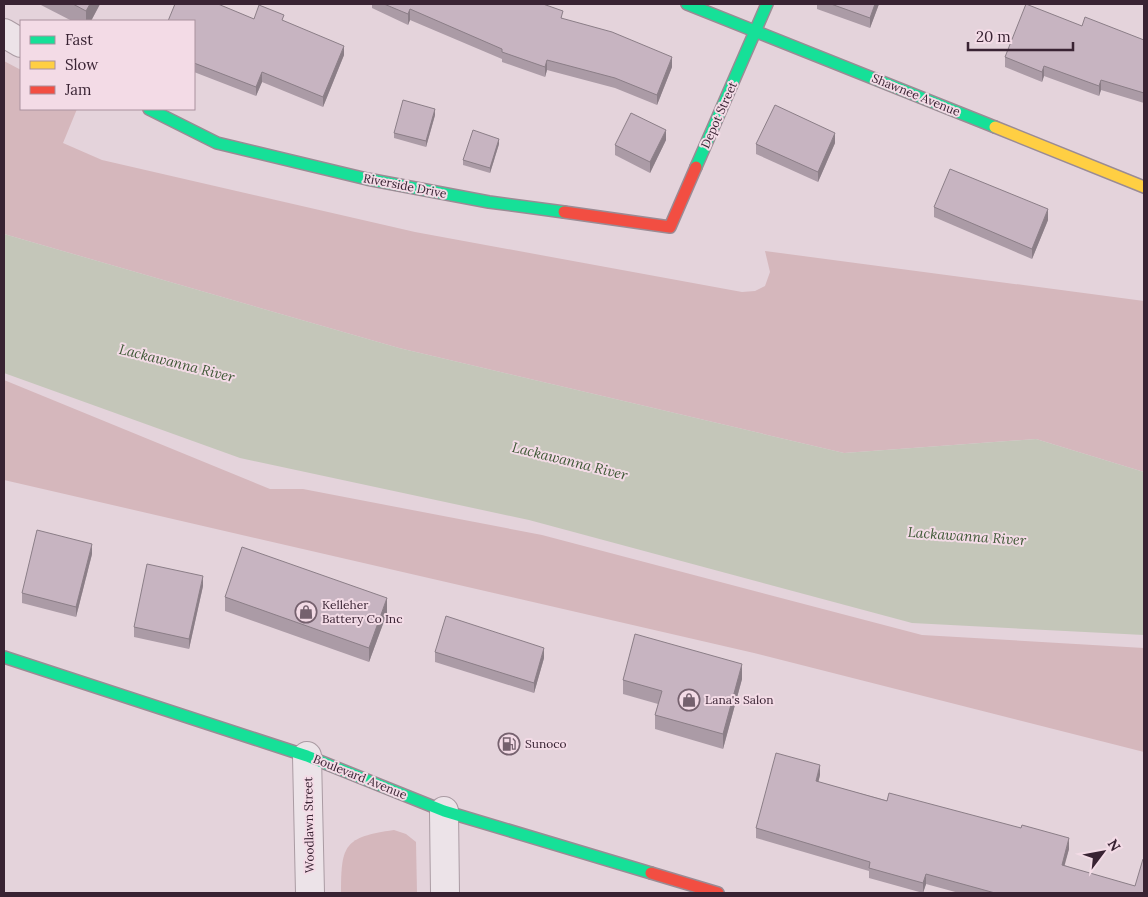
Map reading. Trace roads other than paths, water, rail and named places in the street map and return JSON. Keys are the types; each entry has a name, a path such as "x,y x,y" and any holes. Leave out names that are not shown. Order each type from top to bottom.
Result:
{"street":[{"name":"Shawnee Avenue","path":"687,4 1144,187"},
{"name":"Depot Street","path":"670,226 757,31 767,4"},
{"path":"4,33 20,42"},
{"name":"Riverside Drive","path":"151,110 218,143 366,179 489,202 670,226"},
{"name":"Boulevard Avenue","path":"4,657 308,756 444,811 718,893"},
{"name":"Woodlawn Street","path":"308,756 310,893"},
{"path":"444,811 445,893"}],"water":[{"name":"Lackawanna River","path":"4,234 399,348 844,453 1036,439 1144,472 1144,635 912,623 529,520 240,458 4,373"}],"place":[{"name":"Kelleher Battery Co Inc","path":"306,612"},
{"name":"Lana's Salon","path":"689,700"},
{"name":"Sunoco","path":"509,744"}]}
